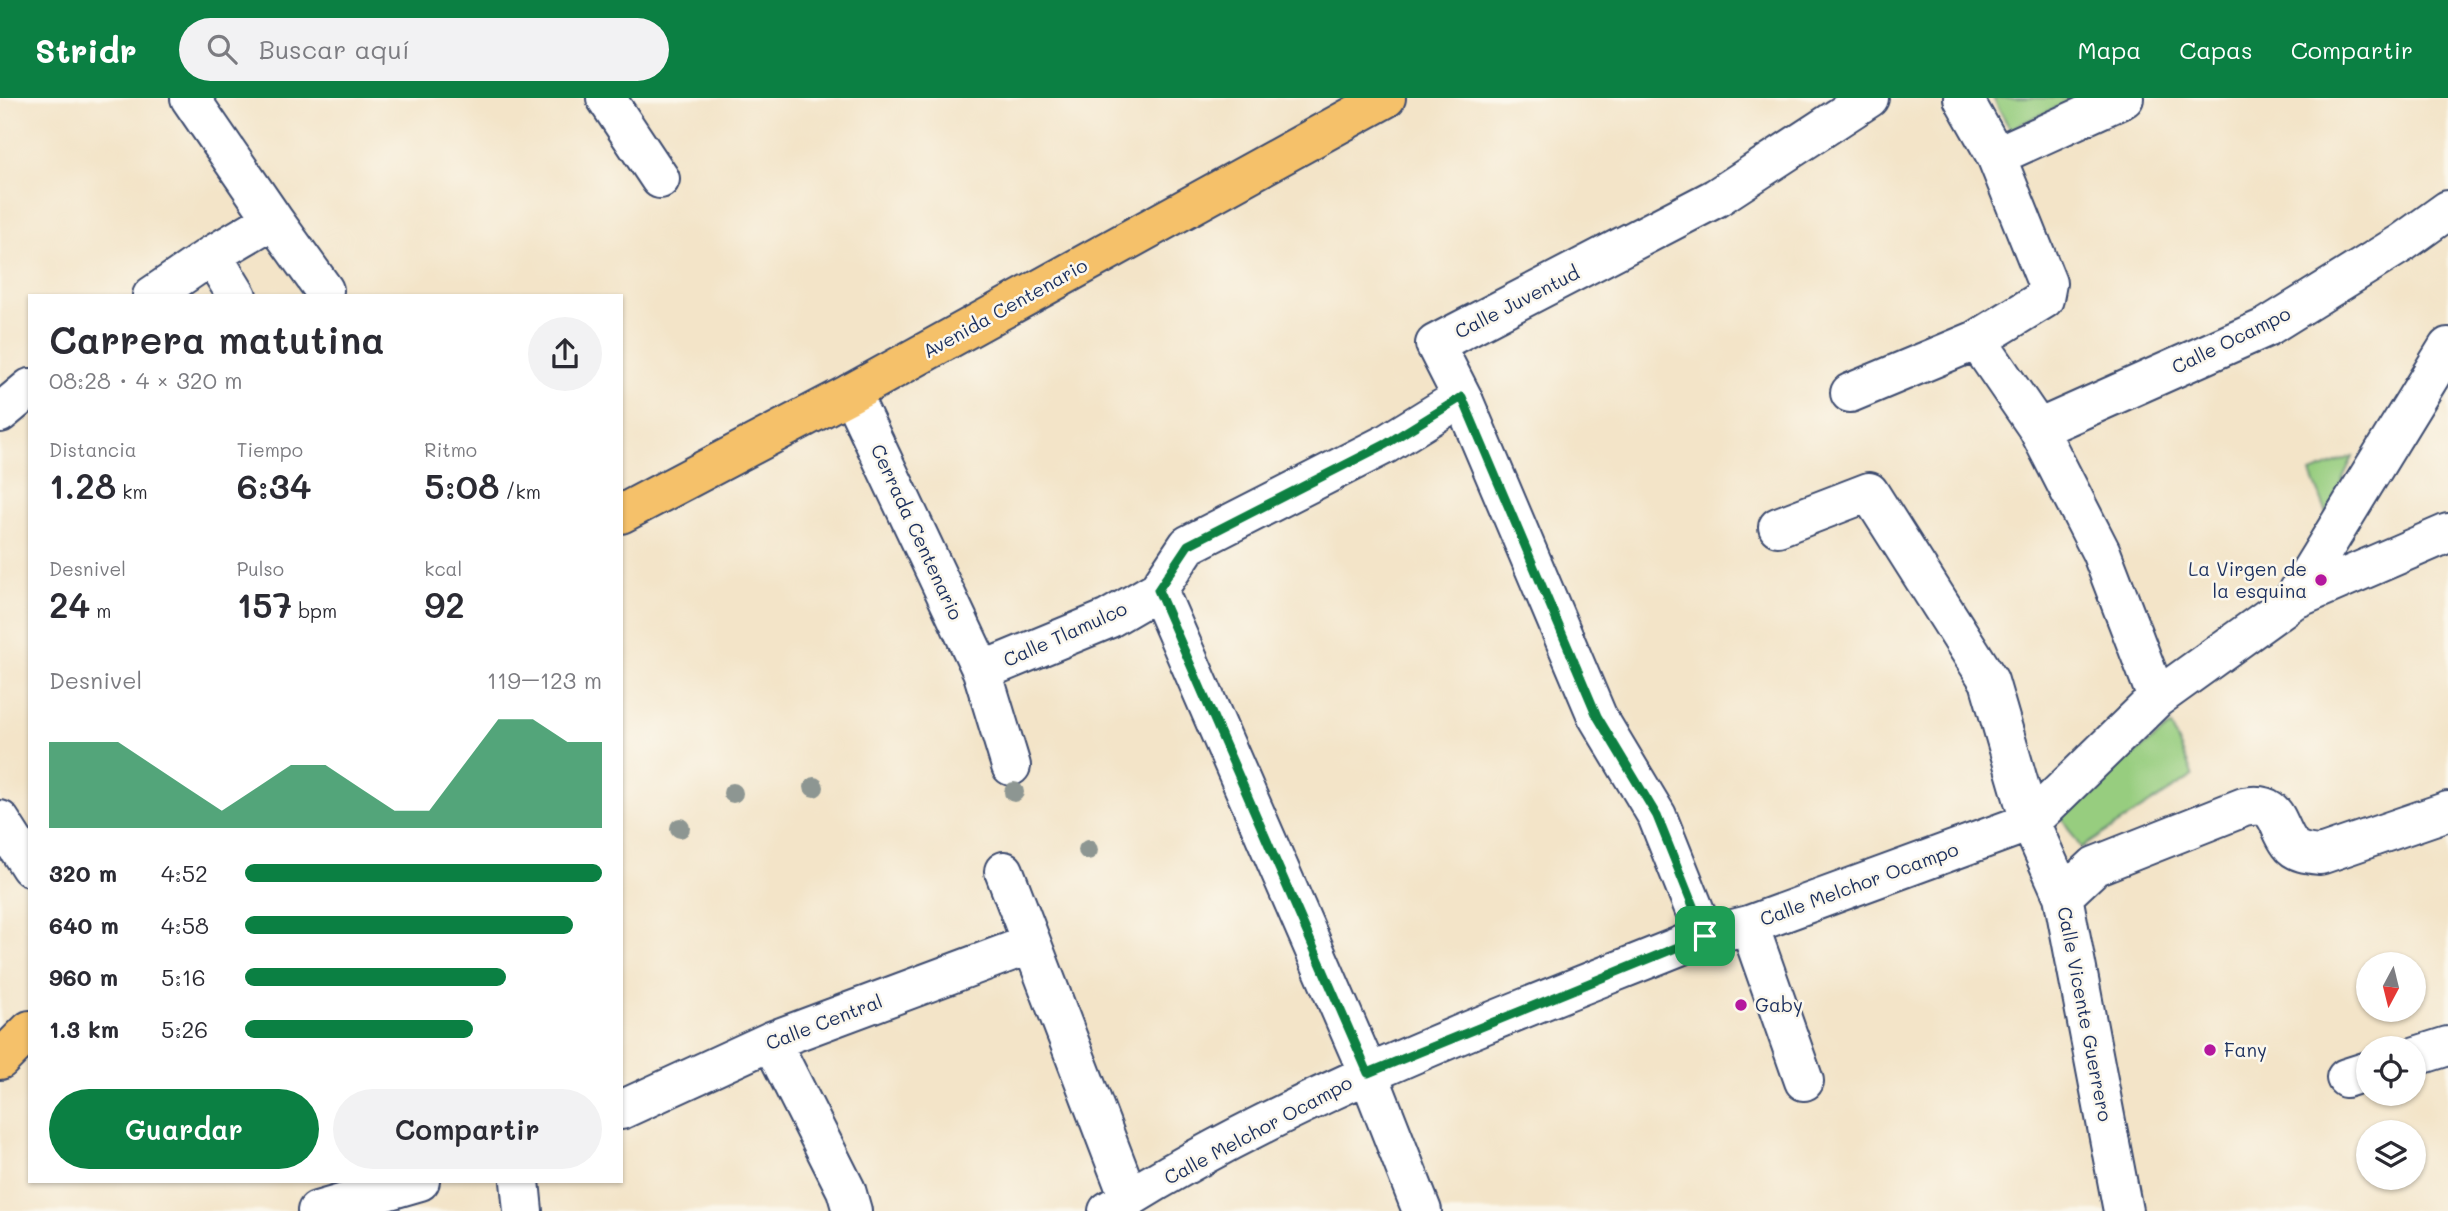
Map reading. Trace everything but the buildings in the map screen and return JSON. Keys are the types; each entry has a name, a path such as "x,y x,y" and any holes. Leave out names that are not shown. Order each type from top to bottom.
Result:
{"main road":[{"name":"Avenida Centenario","path":"623,513 851,393 1386,98"},
{"path":"0,1060 28,1032"}],"street":[{"path":"190,98 324,290"},
{"path":"606,98 660,179"},
{"name":"Calle Juventud","path":"1705,936 1657,816 1597,716 1462,397 1435,344 1716,198 1869,98"},
{"path":"1850,393 1977,340 2044,299 2047,283 1996,156 1963,98"},
{"path":"1996,156 2124,98"},
{"name":"Calle Ocampo","path":"2038,429 2267,327 2402,243 2448,209"},
{"path":"155,294 212,255 273,219"},
{"path":"212,255 236,294"},
{"path":"1977,340 2038,429 2101,552 2157,698"},
{"path":"2293,600 2448,346"},
{"path":"0,413 28,390"},
{"name":"Cerrada Centenario","path":"851,393 982,671 1010,766"},
{"name":"Calle Tlamulco","path":"982,671 1108,619 1158,590 1188,545 1386,444 1462,397"},
{"name":"Calle Vicente Guerrero","path":"1778,527 1869,492 1989,681 2030,822 2063,896 2123,1211"},
{"path":"2341,523 2382,561"},
{"name":"Calle Melchor Ocampo","path":"1118,1204 1277,1116 1368,1073 1705,936 1749,925 2030,822 2157,698 2293,600 2448,533"},
{"path":"1158,590 1368,1073 1422,1211"},
{"path":"2063,896 2095,866 2257,804 2279,818 2290,845 2304,853 2320,855 2448,811"},
{"path":"0,820 28,864"},
{"path":"1004,871 1118,1204"},
{"path":"1749,925 1804,1081"},
{"name":"Calle Central","path":"623,1109 771,1041 1031,944"},
{"path":"771,1041 846,1190 852,1211"},
{"path":"2426,1053 2448,1046"},
{"path":"317,1211 413,1183"},
{"path":"520,1183 523,1211"}],"green space":[{"path":"1993,98 2077,98 2010,129"},
{"path":"2353,456 2327,514 2311,473"},
{"path":"2171,726 2193,776 2081,848 2058,812"}],"place":[{"name":"La Virgen de la esquina","path":"2321,580"},
{"name":"Gaby","path":"1741,1005"},
{"name":"Fany","path":"2210,1050"}],"route":[{"path":"1462,397 1597,716 1657,816 1705,936 1368,1073 1158,590 1188,545 1386,444 1462,397"}]}
